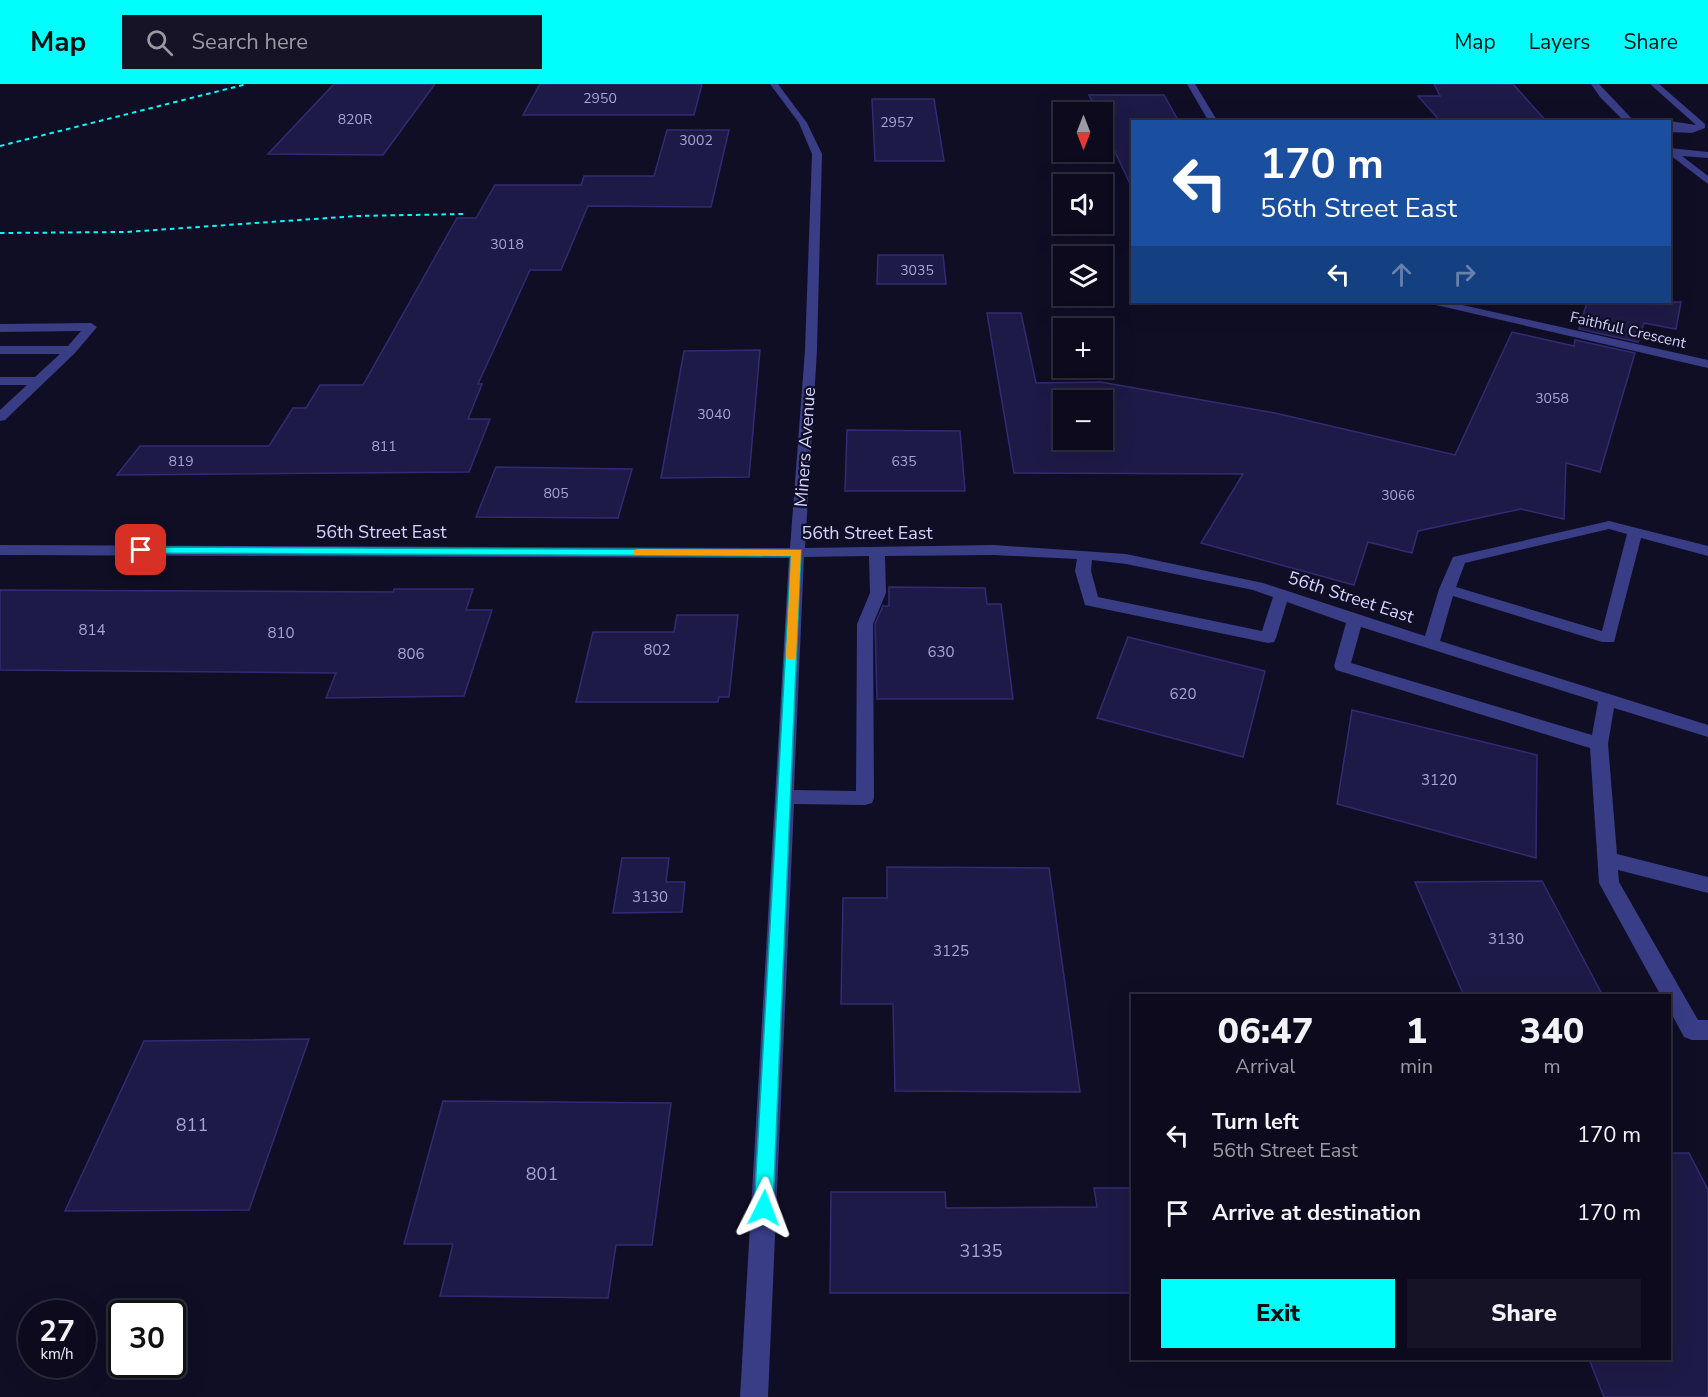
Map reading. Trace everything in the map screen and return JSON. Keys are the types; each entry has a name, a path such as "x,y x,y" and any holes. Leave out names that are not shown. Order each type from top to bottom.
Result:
{"street":[{"path":"95,84 106,84"},
{"name":"Miners Avenue","path":"754,1397 797,553 811,350 817,154 803,123 774,84"},
{"path":"1191,84 1213,120"},
{"path":"1595,84 1629,120"},
{"path":"1654,84 1704,128"},
{"path":"1671,126 1692,130 1704,128"},
{"path":"1671,152 1708,154"},
{"path":"1671,153 1708,181"},
{"name":"Faithfull Crescent","path":"1440,303 1708,364"},
{"path":"0,328 91,327 71,350 0,417"},
{"path":"0,350 71,350"},
{"path":"0,381 38,381"},
{"path":"1431,643 1458,560 1609,525 1708,550"},
{"path":"1447,589 1608,638 1635,532"},
{"name":"56th Street East","path":"0,550 797,553 994,550 1126,559 1194,571 1282,594 1355,620 1708,731"},
{"path":"785,797 865,798 865,624 878,593 877,553"},
{"path":"1085,555 1083,571 1091,601 1268,638 1282,594"},
{"path":"1355,620 1342,666 1599,744"},
{"path":"1607,700 1599,744 1609,883 1692,1030 1708,1030"},
{"path":"1608,860 1708,885"}],"building":[{"path":"334,84 435,84 383,155 268,154"},
{"path":"540,84 702,84 694,115 523,115"},
{"path":"1434,84 1513,84 1545,120 1439,120 1418,96 1440,96"},
{"path":"1089,95 1164,95 1178,120 1131,120 1131,186 1113,147 1113,102 1092,102"},
{"path":"872,99 934,99 944,161 875,161"},
{"path":"667,130 729,130 711,207 588,206 561,270 530,270 478,384 482,384 468,419 490,419 469,472 117,475 140,446 269,446 293,408 306,408 320,385 363,385 457,218 476,218 495,185 581,185 584,176 654,176"},
{"path":"878,255 943,255 946,284 877,284"},
{"path":"1681,302 1676,329 1644,323 1638,342 1579,329 1587,303"},
{"path":"987,313 1021,313 1036,383 1101,382 1275,413 1455,455 1512,332 1574,346 1575,340 1635,353 1600,472 1566,463 1564,519 1521,509 1418,531 1412,553 1368,542 1354,585 1201,543 1243,474 1014,473"},
{"path":"760,350 749,477 661,478 684,351"},
{"path":"847,430 960,431 965,491 845,491"},
{"path":"496,467 632,469 618,518 476,517"},
{"path":"889,587 985,588 987,604 1001,604 1013,699 877,699 875,624 883,606 889,606"},
{"path":"394,589 473,589 466,610 492,610 464,696 326,698 336,673 0,670 0,590 393,592"},
{"path":"677,615 738,615 729,697 719,697 718,702 576,702 593,632 674,632"},
{"path":"1128,637 1265,671 1243,757 1097,718"},
{"path":"1352,710 1537,755 1536,858 1337,804"},
{"path":"622,858 669,858 666,882 685,882 682,912 613,913"},
{"path":"887,867 1049,868 1080,1092 895,1091 893,1004 841,1004 843,898 887,898"},
{"path":"1542,881 1602,994 1463,994 1415,882"},
{"path":"309,1039 249,1210 65,1211 144,1041"},
{"path":"443,1101 671,1103 652,1245 616,1245 608,1298 440,1296 453,1244 404,1244"},
{"path":"1671,1153 1689,1153 1708,1190 1708,1397 1604,1397 1589,1360 1671,1360"},
{"path":"1094,1188 1131,1188 1131,1293 830,1293 831,1192 945,1192 946,1208 1097,1207"}],"railway":[{"path":"0,146 247,84"},
{"path":"0,233 126,232 357,216 463,214"}],"slow traffic":[{"path":"638,552 797,553 792,656"}],"route":[{"path":"141,550 797,553 764,1208"}]}
